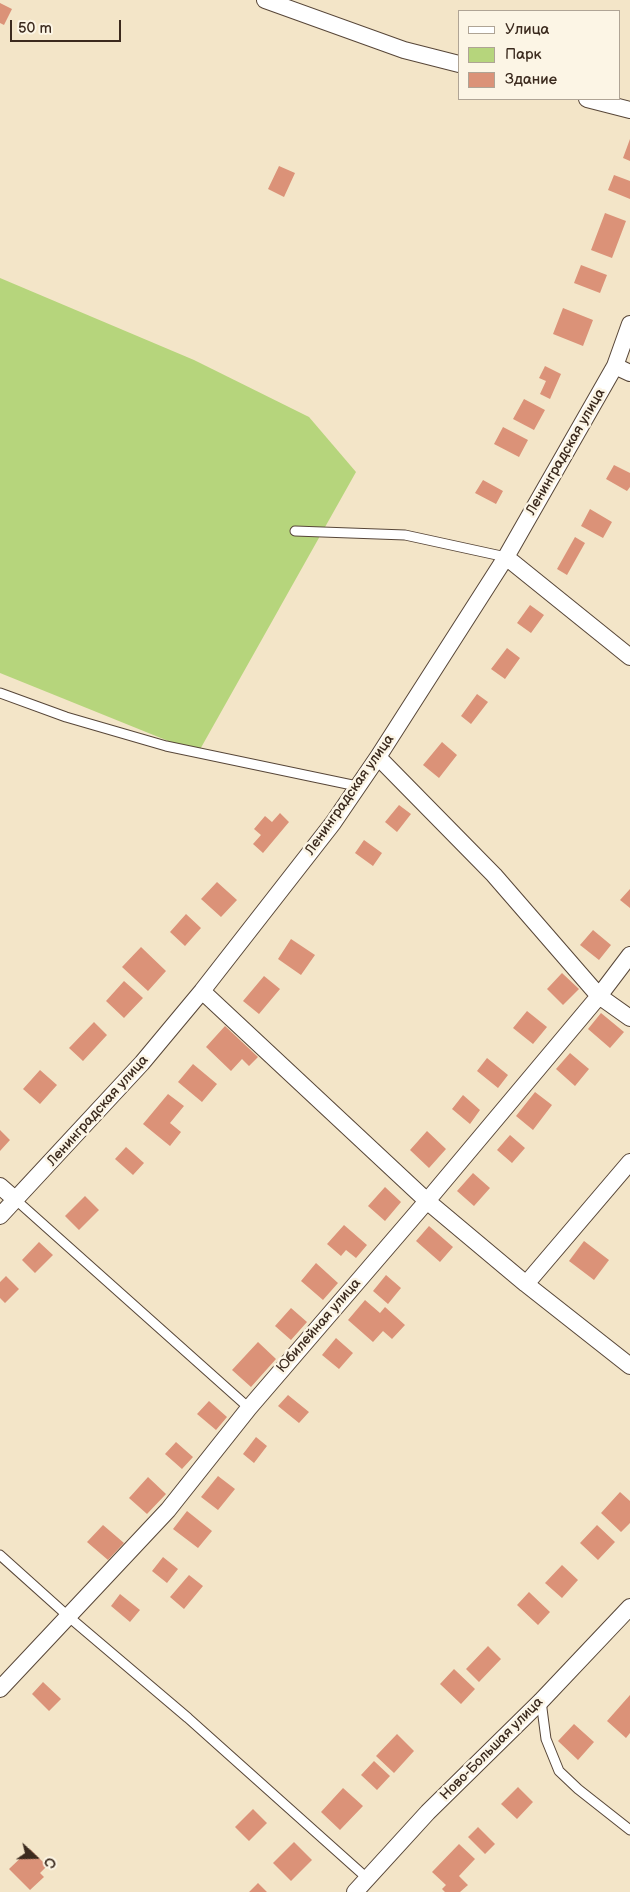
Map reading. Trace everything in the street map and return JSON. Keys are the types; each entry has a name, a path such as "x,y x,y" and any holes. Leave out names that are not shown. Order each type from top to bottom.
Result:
{"street":[{"path":"265,0 404,50 458,64"},
{"path":"591,100 630,110"},
{"name":"Ленинградская улица","path":"0,1216 142,1064 202,991 333,823 378,757 506,557 615,366 630,324"},
{"path":"615,366 630,374"},
{"path":"506,557 630,657"},
{"path":"378,757 494,875 599,996 630,1018"},
{"name":"Юбилейная улица","path":"0,1689 69,1618 168,1510 248,1408 427,1201 599,996 630,955"},
{"path":"202,991 427,1201 526,1284 630,1366"},
{"path":"526,1284 630,1162"},
{"path":"0,1186 16,1200"},
{"name":"Ново-Большая улица","path":"355,1892 428,1812 628,1612"}],"lane":[{"path":"295,531 405,535 506,557"},
{"path":"0,692 66,716 166,746 357,786"},
{"path":"16,1200 248,1408"},
{"path":"0,1555 69,1618 188,1718 368,1879"},
{"path":"541,1701 546,1738 559,1771 578,1789 630,1830"}],"green space":[{"path":"0,278 194,360 309,417 356,472 198,753 0,673"}],"building":[{"path":"0,3 12,9 4,25 0,23"},
{"path":"630,139 630,161 623,158"},
{"path":"279,166 295,173 284,197 268,189"},
{"path":"614,175 630,181 630,199 608,190"},
{"path":"605,213 626,221 612,258 591,250"},
{"path":"581,265 607,275 600,293 574,283"},
{"path":"563,308 593,320 583,346 553,334"},
{"path":"545,366 561,374 550,399 540,394 546,381 539,378"},
{"path":"524,399 545,410 534,430 513,419"},
{"path":"503,427 528,440 519,457 494,444"},
{"path":"614,465 630,473 630,487 627,491 606,479"},
{"path":"483,480 503,491 496,504 475,493"},
{"path":"590,509 612,522 603,538 581,526"},
{"path":"575,537 585,543 567,575 557,569"},
{"path":"530,605 544,615 531,633 517,623"},
{"path":"507,648 520,658 505,679 491,669"},
{"path":"477,694 488,702 471,724 461,716"},
{"path":"442,742 457,755 439,778 423,765"},
{"path":"399,805 411,814 397,832 385,822"},
{"path":"280,813 289,822 263,853 253,844 261,835 254,829 265,816 272,822"},
{"path":"364,840 382,853 373,866 355,853"},
{"path":"217,882 237,900 221,917 201,899"},
{"path":"630,889 630,908 620,900"},
{"path":"186,914 201,928 185,946 170,932"},
{"path":"593,930 611,945 599,960 580,945"},
{"path":"291,939 315,955 301,975 278,959"},
{"path":"141,947 166,971 148,991 122,967"},
{"path":"562,973 579,989 563,1005 547,989"},
{"path":"264,976 280,989 259,1014 243,1001"},
{"path":"124,981 143,998 124,1018 106,1001"},
{"path":"527,1011 547,1027 533,1044 513,1028"},
{"path":"601,1013 624,1032 610,1048 588,1029"},
{"path":"94,1022 107,1035 83,1061 69,1048"},
{"path":"225,1026 258,1057 249,1066 242,1059 231,1071 206,1047"},
{"path":"570,1053 589,1069 575,1086 556,1069"},
{"path":"487,1058 508,1075 498,1088 477,1071"},
{"path":"193,1064 217,1084 202,1102 178,1082"},
{"path":"40,1070 57,1085 40,1104 23,1089"},
{"path":"535,1092 552,1105 533,1130 516,1116"},
{"path":"168,1094 184,1106 170,1123 181,1132 170,1146 143,1124"},
{"path":"463,1095 480,1110 470,1124 452,1109"},
{"path":"0,1130 10,1140 0,1151"},
{"path":"427,1131 446,1149 429,1168 410,1150"},
{"path":"510,1135 525,1148 512,1163 497,1150"},
{"path":"126,1147 144,1163 133,1175 115,1159"},
{"path":"473,1173 490,1188 474,1206 457,1191"},
{"path":"385,1187 401,1202 385,1221 368,1206"},
{"path":"85,1196 99,1210 79,1230 65,1216"},
{"path":"344,1225 367,1245 356,1258 346,1250 341,1256 327,1244"},
{"path":"429,1226 453,1247 440,1262 416,1241"},
{"path":"584,1241 609,1260 594,1280 569,1261"},
{"path":"39,1242 53,1255 35,1273 22,1260"},
{"path":"316,1263 338,1283 323,1300 301,1281"},
{"path":"386,1275 401,1288 388,1304 373,1291"},
{"path":"6,1276 19,1289 5,1303 0,1298 0,1282"},
{"path":"365,1300 380,1313 385,1307 405,1325 392,1339 383,1331 373,1342 348,1320"},
{"path":"291,1308 307,1322 291,1340 275,1326"},
{"path":"336,1338 353,1353 339,1369 322,1355"},
{"path":"258,1342 276,1359 251,1387 232,1370"},
{"path":"288,1395 309,1412 299,1423 278,1406"},
{"path":"209,1401 227,1417 216,1430 197,1414"},
{"path":"256,1437 267,1446 254,1463 243,1454"},
{"path":"176,1442 193,1457 182,1469 165,1454"},
{"path":"218,1476 235,1489 218,1510 201,1497"},
{"path":"148,1477 166,1494 147,1514 129,1498"},
{"path":"620,1492 630,1501 630,1523 621,1532 601,1513"},
{"path":"187,1511 212,1531 198,1548 173,1529"},
{"path":"103,1525 124,1543 108,1560 87,1542"},
{"path":"597,1525 615,1542 598,1560 580,1543"},
{"path":"163,1557 178,1569 167,1583 152,1571"},
{"path":"562,1565 578,1580 562,1598 545,1583"},
{"path":"189,1575 203,1586 184,1609 170,1597"},
{"path":"529,1592 550,1612 538,1625 517,1605"},
{"path":"120,1594 140,1610 130,1622 111,1606"},
{"path":"488,1646 501,1659 479,1682 466,1669"},
{"path":"454,1669 475,1689 461,1704 440,1684"},
{"path":"43,1682 61,1699 49,1711 32,1694"},
{"path":"630,1695 630,1733 626,1738 607,1721"},
{"path":"574,1724 594,1742 578,1760 558,1741"},
{"path":"397,1734 414,1751 394,1773 376,1756"},
{"path":"374,1761 390,1776 377,1790 361,1775"},
{"path":"518,1787 533,1802 517,1819 501,1804"},
{"path":"343,1788 363,1806 340,1830 321,1812"},
{"path":"253,1809 267,1823 249,1841 235,1827"},
{"path":"478,1827 495,1844 485,1854 468,1837"},
{"path":"294,1842 312,1860 291,1881 273,1863"},
{"path":"459,1844 475,1859 459,1876 468,1885 460,1892 445,1892 442,1889 446,1885 432,1872"},
{"path":"30,1849 47,1866 40,1873 44,1877 30,1890 9,1869"},
{"path":"258,1883 267,1892 249,1892"}]}
